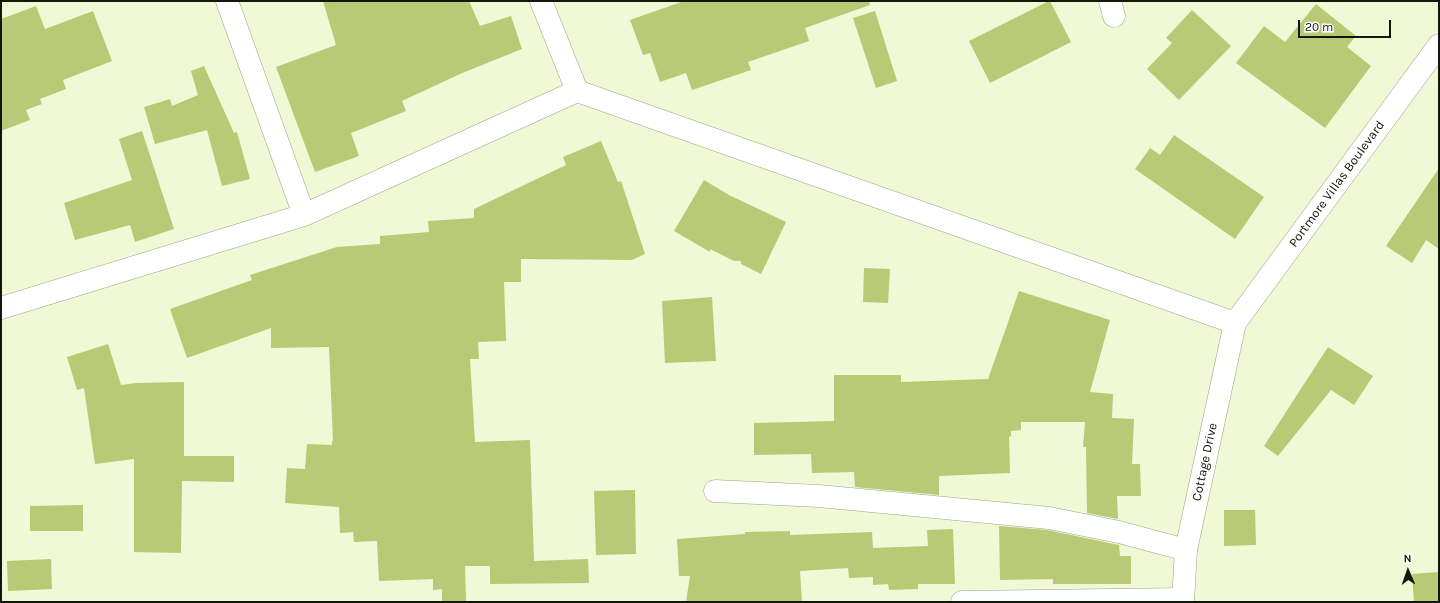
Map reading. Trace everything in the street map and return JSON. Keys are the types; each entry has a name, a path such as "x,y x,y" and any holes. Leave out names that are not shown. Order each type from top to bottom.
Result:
{"street":[{"path":"228,1 304,215"},
{"path":"541,1 578,91"},
{"name":"Portmore Villas Boulevard","path":"1235,323 1439,45"},
{"path":"1,308 304,215 578,91 1235,323"},
{"name":"Cottage Drive","path":"1183,600 1186,550 1235,323"},
{"path":"715,491 819,496 1050,518 1119,532 1186,550"},
{"path":"962,602 1183,600"}],"building":[{"path":"323,1 469,1 480,26 511,16 522,49 460,74 402,101 406,111 351,133 359,156 315,172 276,67 336,45"},
{"path":"684,1 869,1 870,5 805,28 809,41 748,62 751,70 692,90 686,73 660,82 650,53 643,55 630,20"},
{"path":"1049,1 1071,42 990,83 969,41"},
{"path":"1316,4 1356,36 1347,47 1371,66 1325,128 1236,63 1264,26 1285,42"},
{"path":"36,6 45,29 93,11 112,61 63,80 66,89 40,99 42,104 26,110 30,120 1,131 1,19"},
{"path":"1192,10 1231,46 1179,100 1147,69 1172,43 1166,38"},
{"path":"875,11 897,81 876,88 853,18"},
{"path":"204,66 234,133 237,132 250,179 222,186 207,130 155,144 144,107 170,99 172,106 198,95 191,71"},
{"path":"142,131 174,229 135,242 130,225 75,240 64,203 132,180 119,139"},
{"path":"1174,135 1264,197 1235,239 1135,169 1150,148 1160,155"},
{"path":"601,141 618,182 621,181 645,254 632,260 521,259 521,282 504,282 506,341 478,342 479,359 470,359 475,442 530,440 534,561 588,559 589,583 490,584 490,566 465,566 466,602 442,602 442,589 433,590 433,579 379,581 377,541 354,542 353,532 340,533 339,507 285,503 287,468 305,469 307,444 332,445 329,347 271,348 271,328 187,358 170,309 252,280 250,275 337,247 380,244 380,236 429,232 428,221 474,218 474,209 566,165 563,157"},
{"path":"1439,168 1439,249 1426,240 1412,263 1386,246"},
{"path":"704,180 729,195 786,222 761,274 741,264 741,261 734,261 710,249 710,252 674,231"},
{"path":"864,268 890,269 888,303 863,302"},
{"path":"1019,291 1110,320 1090,392 1113,394 1112,418 1134,419 1132,464 1140,464 1141,496 1117,496 1118,519 1087,513 1086,447 1083,447 1085,422 1021,422 1021,430 1011,431 1011,436 1009,437 1010,473 939,476 939,495 855,487 854,472 812,473 811,454 754,455 754,423 834,421 834,375 901,375 901,382 988,379"},
{"path":"712,297 716,361 665,363 662,301"},
{"path":"108,344 121,385 136,383 184,382 184,456 234,456 234,482 182,481 181,553 134,552 134,459 95,464 84,388 77,390 67,357"},
{"path":"1328,347 1373,376 1354,405 1331,390 1278,456 1264,446"},
{"path":"635,490 636,554 596,555 594,491"},
{"path":"83,505 83,531 30,531 30,506"},
{"path":"1224,510 1255,510 1256,545 1224,546"},
{"path":"999,526 1047,530 1119,545 1120,556 1131,556 1131,584 1053,584 1053,579 1000,580"},
{"path":"953,529 955,584 918,584 918,589 889,590 888,584 873,585 873,577 849,578 848,568 800,571 802,602 686,602 690,576 679,576 677,539 745,534 745,532 790,531 790,535 872,532 873,548 928,546 927,530"},
{"path":"51,559 52,589 8,591 7,561"},
{"path":"1439,572 1439,602 1414,602 1412,574"}]}
